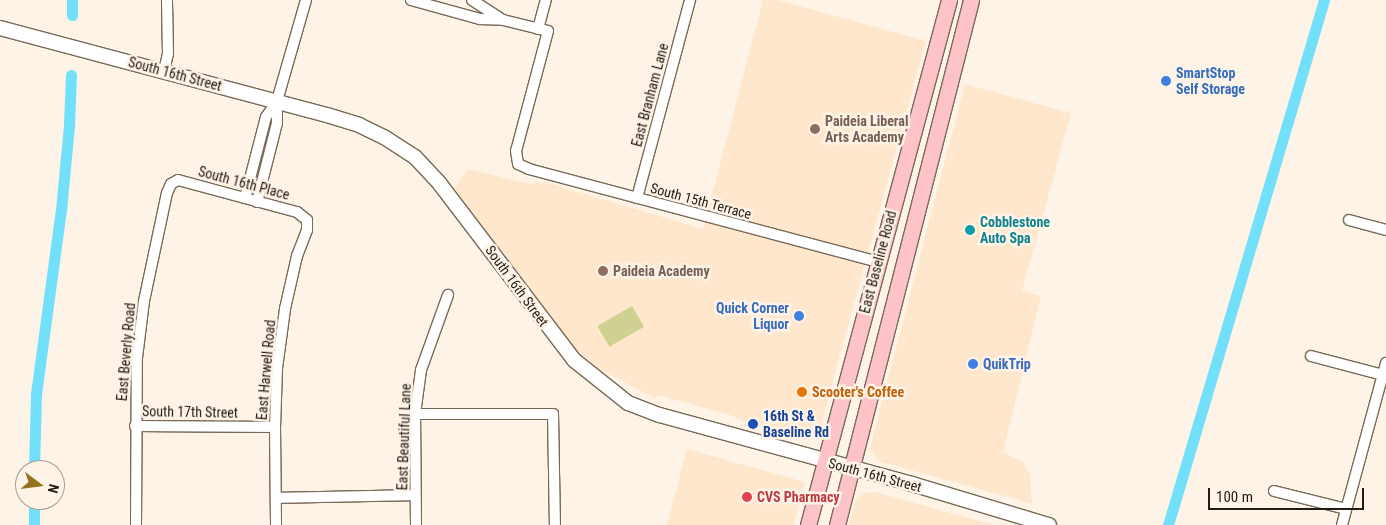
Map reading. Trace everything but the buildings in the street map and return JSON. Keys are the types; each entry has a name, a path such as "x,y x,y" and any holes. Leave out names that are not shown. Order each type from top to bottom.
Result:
{"main road":[{"name":"East Baseline Road","path":"808,525 949,0"},
{"name":"East Baseline Road","path":"837,525 971,0"},
{"name":"South 16th Street","path":"0,28 277,101 359,125 415,157 446,191 574,360 628,403 660,416 853,468 1049,525"},
{"path":"878,262 903,269"}],"street":[{"path":"164,71 168,54 167,0"},
{"path":"257,202 277,123 277,101 306,0"},
{"path":"411,0 480,19 503,20 543,30 546,0"},
{"path":"472,0 503,20"},
{"name":"East Branham Lane","path":"637,198 690,0"},
{"name":"South 15th Terrace","path":"543,30 516,151 518,164 529,169 878,262"},
{"path":"245,198 266,117 277,101"},
{"name":"South 16th Place","path":"171,184 178,180 297,212 307,220"},
{"name":"East Beverly Road","path":"136,525 135,426 137,358 144,301 167,193 171,184"},
{"name":"East Harwell Road","path":"276,525 275,427 277,368 285,309 297,256 307,230 307,220"},
{"path":"1349,220 1386,230"},
{"name":"East Beautiful Lane","path":"416,525 416,414 421,370 448,295"},
{"path":"1311,356 1383,374"},
{"path":"1342,525 1386,363"},
{"path":"416,414 553,414 555,525"},
{"name":"South 17th Street","path":"135,426 275,427"},
{"path":"1274,491 1346,509"},
{"path":"276,498 415,495"}],"shaded area":[{"path":"763,0 778,0 926,41 822,421 818,433 810,438 754,425 727,414 657,395 656,399 599,369 572,345 547,314 454,188 468,169 530,184 545,182 703,229"},
{"path":"965,84 1071,113 1022,291 1041,296 1003,452 1023,462 1030,475 1032,504 878,461 870,448"},
{"path":"687,449 805,482 794,525 667,525"},
{"path":"875,492 994,525 849,525 856,499 863,493"}],"green space":[{"path":"632,306 644,327 609,347 597,326"}],"waterway":[{"path":"72,0 72,15"},
{"path":"1168,525 1324,0"},
{"path":"34,460 36,394 61,210 69,125 71,75"},
{"path":"34,510 34,525"}],"place":[{"name":"SmartStop Self Storage","path":"1166,81"},
{"name":"Paideia Liberal Arts Academy","path":"815,129"},
{"name":"Cobblestone Auto Spa","path":"970,230"},
{"name":"Paideia Academy","path":"603,271"},
{"name":"Quick Corner Liquor","path":"799,316"},
{"name":"QuikTrip","path":"973,364"},
{"name":"Scooter's Coffee","path":"802,392"},
{"name":"16th St & Baseline Rd","path":"753,424"},
{"name":"CVS Pharmacy","path":"747,497"}]}
